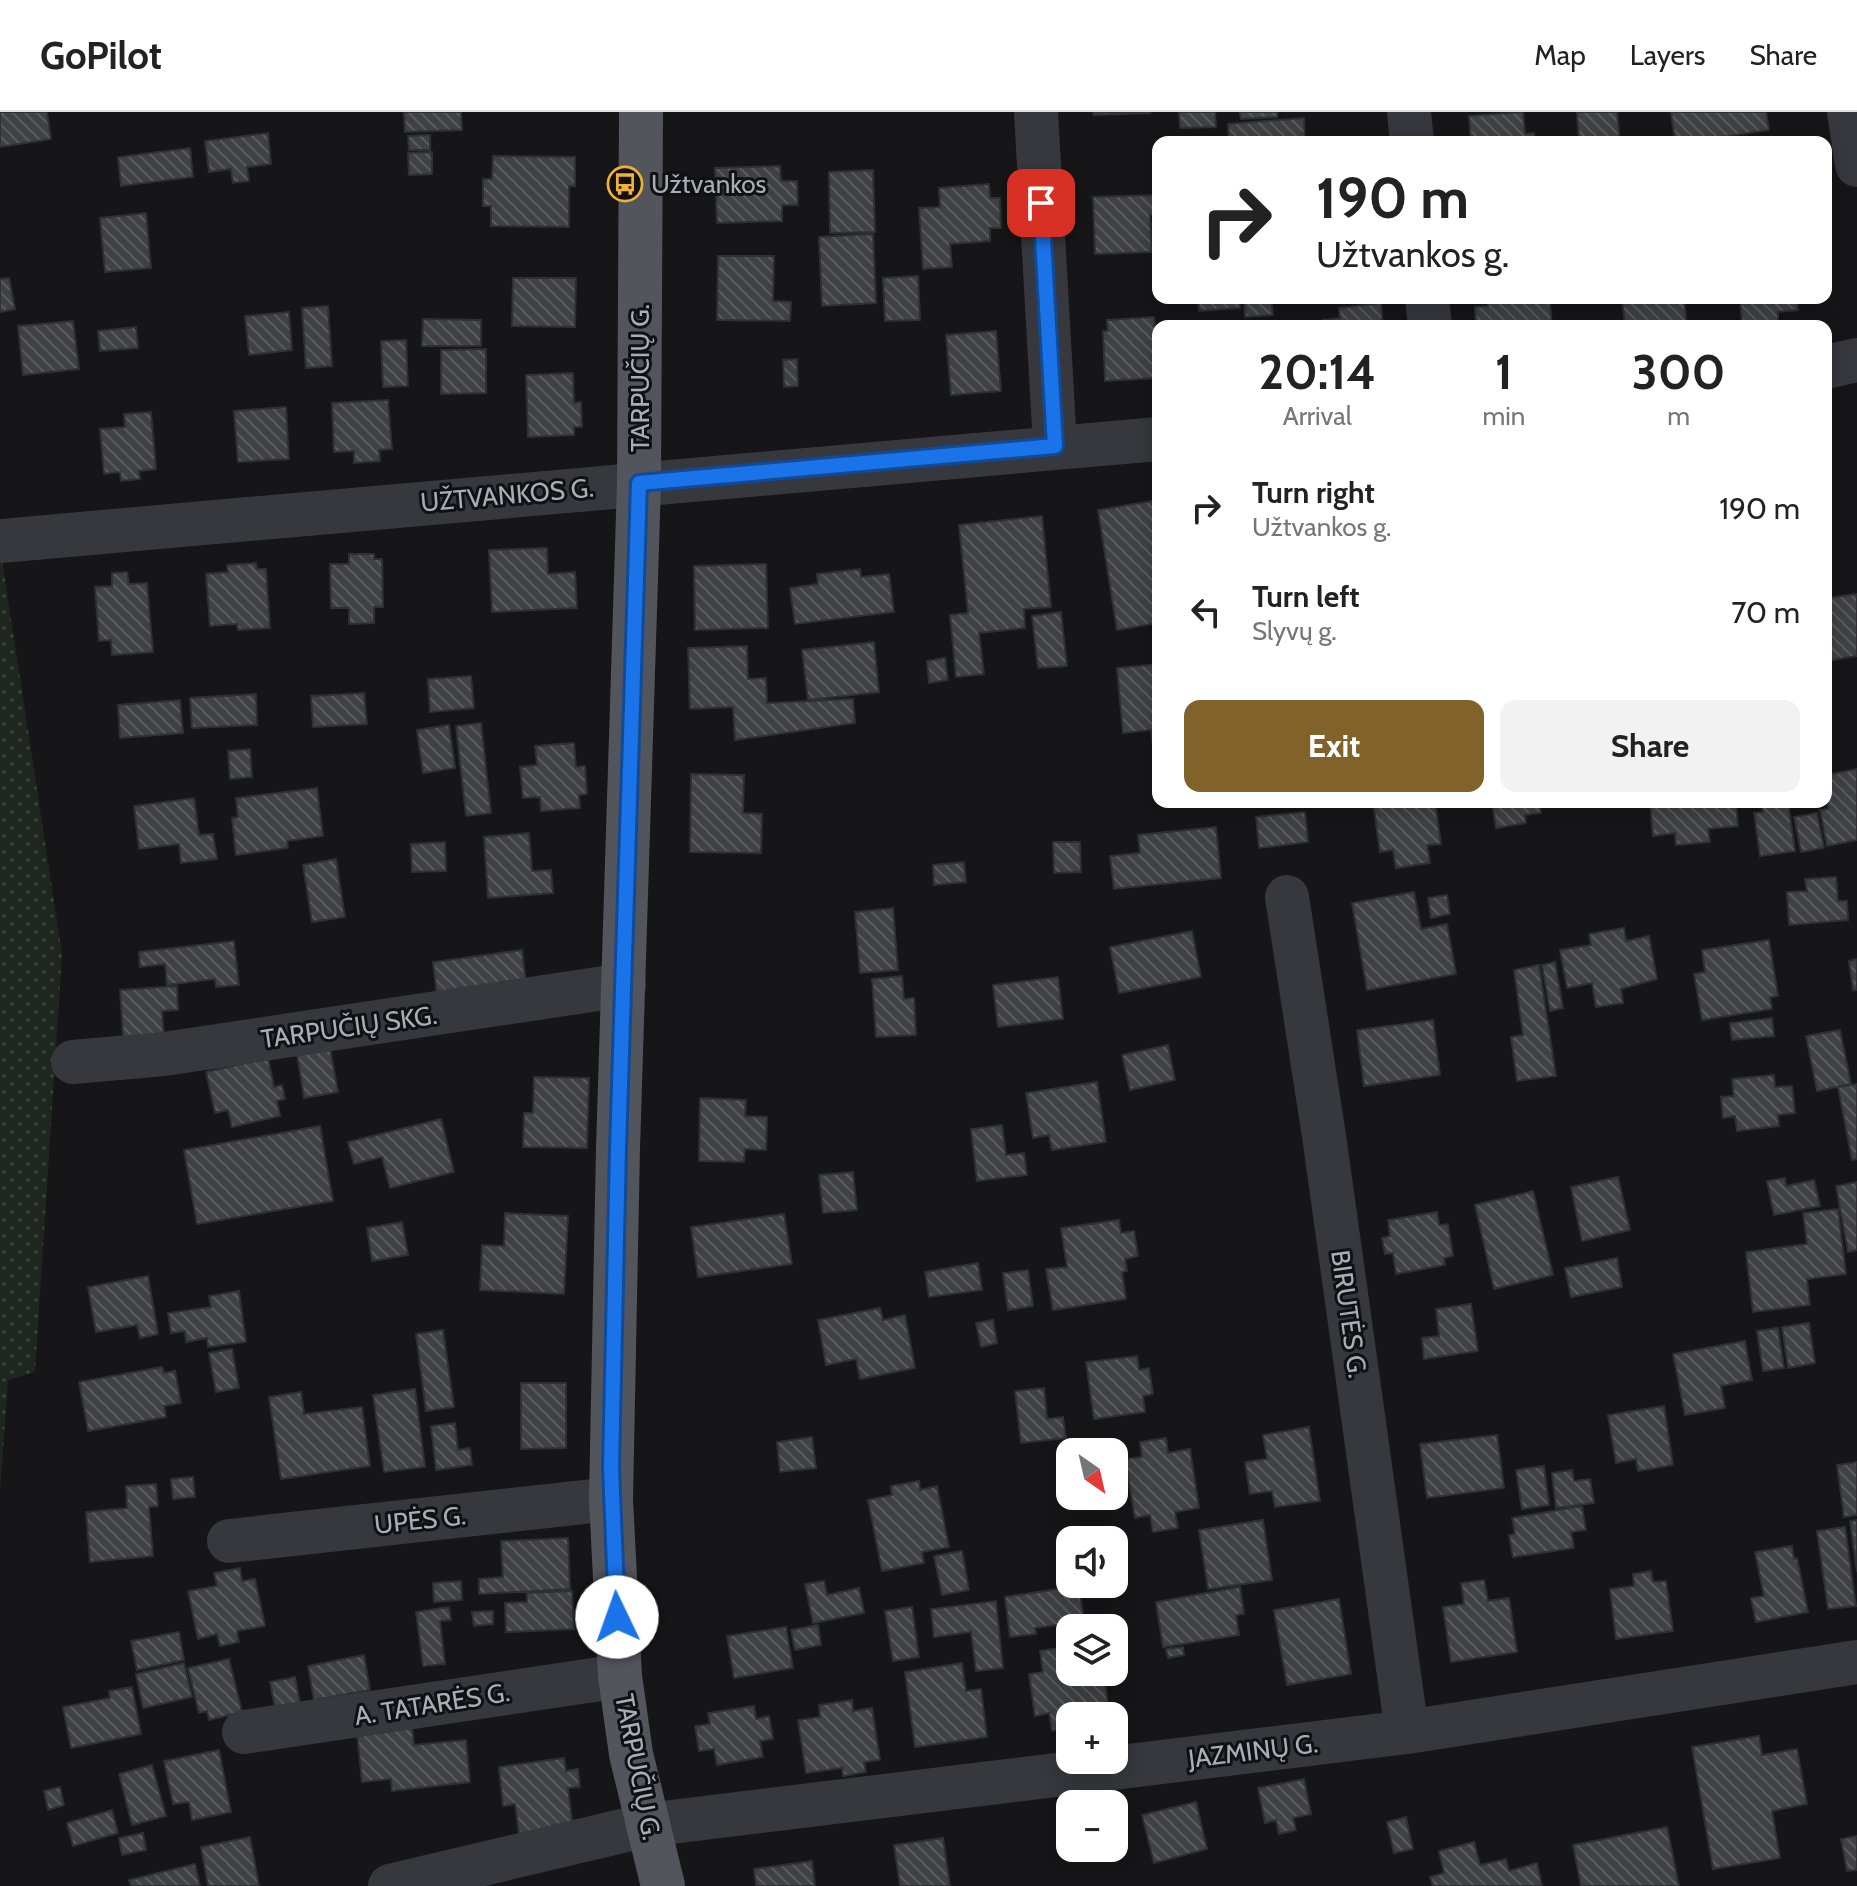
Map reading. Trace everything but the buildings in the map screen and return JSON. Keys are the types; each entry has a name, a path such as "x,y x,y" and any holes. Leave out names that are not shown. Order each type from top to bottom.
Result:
{"main road":[{"name":"TARPUČIŲ G.","path":"641,112 639,483 611,1499 620,1676 631,1754 663,1886"}],"street":[{"path":"1036,112 1055,446"},
{"path":"1409,112 1411,136"},
{"path":"1849,112 1857,165"},
{"path":"1832,366 1857,360"},
{"name":"UŽTVANKOS G.","path":"0,541 1152,439"},
{"name":"BIRUTĖS G.","path":"1287,897 1324,1136 1407,1732"},
{"name":"TARPUČIŲ SKG.","path":"73,1062 164,1054 624,985"},
{"name":"UPĖS G.","path":"229,1541 611,1499"},
{"name":"JAZMINŲ G.","path":"390,1886 647,1825 1407,1732 1857,1662"},
{"name":"A. TATARĖS G.","path":"244,1732 620,1676"}],"shaded area":[{"path":"0,546 62,954 35,1372 8,1380 0,1492"}],"place":[{"name":"Užtvankos","path":"625,184"}],"route":[{"path":"617,1617 611,1467 639,483 1055,446 1041,203"}]}
